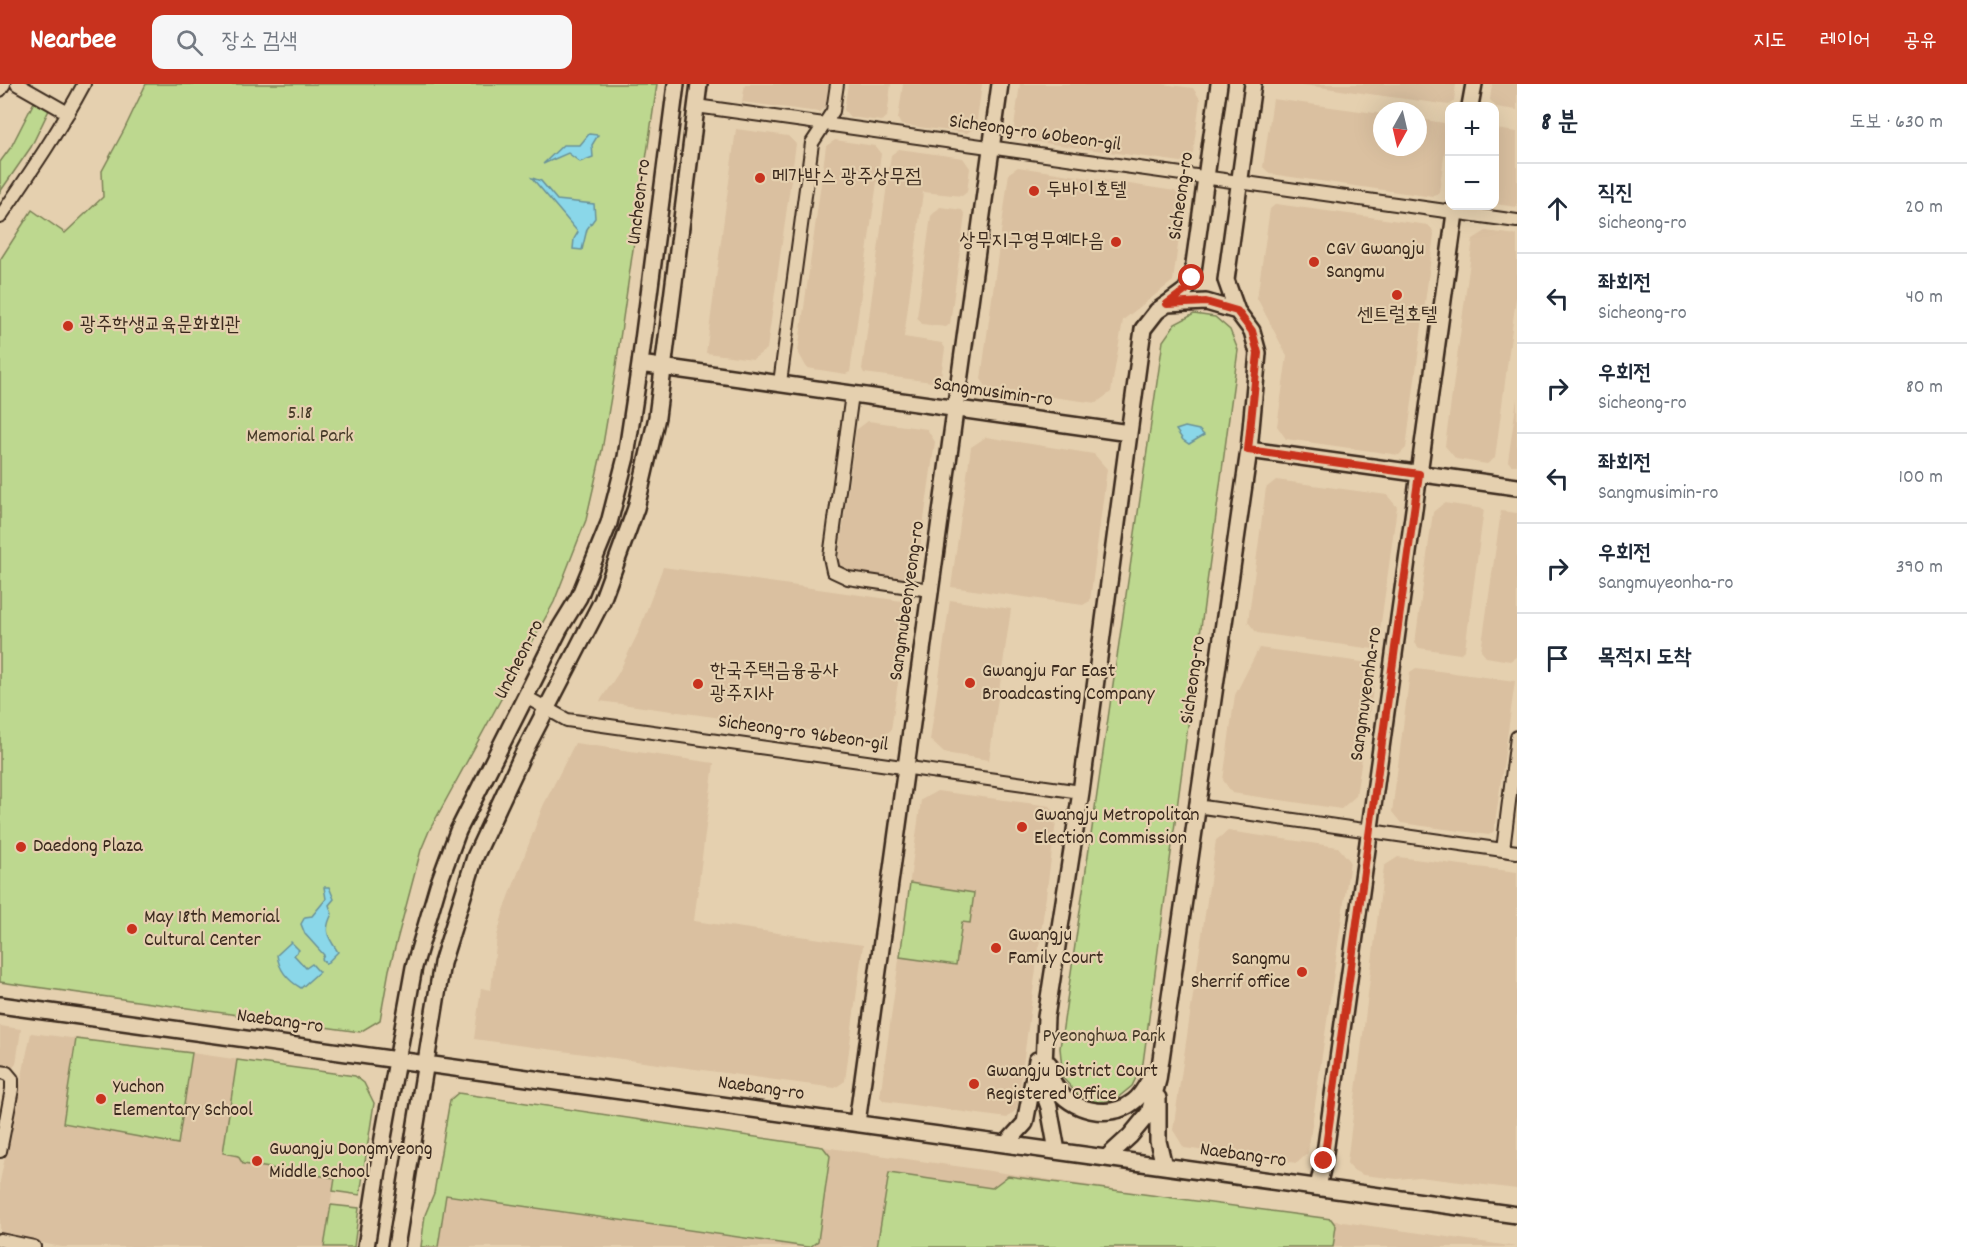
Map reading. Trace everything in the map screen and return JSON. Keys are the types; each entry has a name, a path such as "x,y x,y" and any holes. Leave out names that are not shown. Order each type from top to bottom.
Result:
{"street":[{"path":"0,90 4,84"},
{"path":"17,84 68,113"},
{"path":"0,217 39,160 84,84"},
{"name":"Uncheon-ro","path":"366,1247 414,968 438,885 458,831 560,628 579,597 609,523 626,457 676,84"},
{"path":"396,1247 442,963 475,857 522,756 602,601 631,526 655,427 699,84"},
{"path":"780,383 812,143 833,111 837,84"},
{"name":"Sangmubeonyeong-ro","path":"857,1123 1000,84"},
{"name":"Sicheong-ro","path":"1057,1151 1049,1107 1043,1090 1044,1037 1081,792 1143,329 1157,311 1186,290 1192,278 1219,84"},
{"name":"Sicheong-ro","path":"1106,1158 1130,1136 1149,1113 1158,1080 1248,450 1258,353 1252,331 1237,311 1226,280 1253,84"},
{"path":"1471,102 1474,84"},
{"name":"Sicheong-ro 60beon-gil","path":"696,106 1240,183 1445,208"},
{"name":"Sangmuyeonha-ro","path":"1318,1187 1324,1161 1456,210"},
{"name":"Sicheong-ro 60beon-gil","path":"1461,210 1517,221"},
{"path":"1167,304 1206,302 1237,311"},
{"name":"Sangmusimin-ro","path":"640,364 1129,433"},
{"path":"852,394 830,557 833,571 848,578 930,590"},
{"path":"1248,450 1517,487"},
{"name":"Sicheong-ro 96beon-gil","path":"526,697 567,720 1081,792"},
{"path":"1503,850 1517,737"},
{"path":"1197,806 1517,852"},
{"name":"Naebang-ro","path":"0,1005 1517,1215"},
{"name":"Sicheong-ro","path":"1044,1037 1054,1085 1063,1096 1076,1104 1099,1112 1106,1113 1123,1109 1135,1101 1143,1092 1161,1059"},
{"name":"Sicheong-ro","path":"1006,1144 1025,1123 1035,1063 1044,1037"},
{"path":"0,1072 7,1073 12,1079 12,1089 0,1150"},
{"name":"Sicheong-ro","path":"1158,1080 1158,1141 1164,1166"},
{"path":"0,1240 34,1247"}],"shaded area":[{"path":"745,84 829,84 825,108 819,112 742,102"},
{"path":"848,84 891,84 887,117 881,121 850,117 844,110"},
{"path":"903,84 982,84 976,127 967,133 901,125 898,119"},
{"path":"1020,84 1162,84 1193,88 1200,99 1193,153 1181,162 1023,140 1014,127"},
{"path":"1297,84 1456,84 1454,101 1445,102 1445,104"},
{"path":"1492,84 1517,84 1517,110 1499,107 1499,102 1490,100"},
{"path":"1273,99 1373,113 1373,156 1427,156 1427,120 1445,124 1445,149 1439,192 1433,197 1270,174 1263,167"},
{"path":"736,129 788,136 796,144 767,349 753,359 706,353"},
{"path":"1499,130 1517,132 1517,207 1499,205"},
{"path":"835,140 875,146 881,154 850,372 846,374 807,368 798,352 826,146"},
{"path":"899,149 963,158 970,168 967,192 962,196 923,192 904,337 942,343 945,348 941,376 932,382 864,373 862,369 891,155"},
{"path":"1018,167 1175,191 1184,202 1173,281 1123,320 1111,392 1096,403 987,388 981,379 1009,173"},
{"path":"1276,204 1428,225 1432,229 1434,234 1406,448 1399,455 1286,439 1277,426 1287,356 1257,298 1270,209"},
{"path":"940,207 962,210 965,215 950,324 946,327 922,324 917,317 931,216"},
{"path":"1486,231 1517,235 1517,291 1495,458 1487,464 1456,459 1445,446 1473,239"},
{"path":"1517,398 1517,465 1511,465 1508,461"},
{"path":"868,421 927,429 935,442 916,576 912,580 843,571 838,564 856,430"},
{"path":"986,437 1094,454 1107,469 1090,601 1083,605 951,587 971,447"},
{"path":"1276,480 1387,495 1397,507 1378,645 1373,649 1257,633 1248,622 1266,488"},
{"path":"1444,503 1484,509 1465,649 1460,654 1419,648 1415,643 1433,512"},
{"path":"1501,511 1517,513 1517,650 1516,657 1510,661 1486,657 1481,651"},
{"path":"663,567 902,601 909,608 891,730 878,740 600,701 619,672 638,633"},
{"path":"950,600 1011,609 989,760 944,753 930,740"},
{"path":"1259,648 1369,663 1376,670 1356,796 1341,809 1232,793 1223,780 1235,695"},
{"path":"1416,668 1515,681 1494,831 1489,835 1401,823 1392,812 1410,672"},
{"path":"575,743 714,763 694,921 863,945 845,1081 835,1088 474,1039 481,988 491,990 497,936 503,913 543,806"},
{"path":"937,791 1050,806 1057,815 1017,1109 1007,1118 884,1101 880,1097 921,800"},
{"path":"1228,831 1338,847 1350,861 1308,1153 1297,1163 1184,1148 1173,1130 1216,840"},
{"path":"1398,857 1517,872 1517,1189 1419,1177 1397,1179 1363,1175 1353,1170 1347,1163 1384,866"},
{"path":"0,1026 21,1029 16,1064 12,1069 0,1067"},
{"path":"31,1033 350,1076 324,1247 62,1247 0,1235 0,1181"},
{"path":"458,1093 1517,1247 438,1247 445,1195 450,1100"}],"green space":[{"name":"5.18 Memorial Park","path":"146,84 657,84 615,373 602,450 586,520 554,602 429,831 421,850 389,970 380,1020 360,1032 0,982 0,260 32,210 65,233 103,197 102,171"},
{"path":"34,102 49,110 31,147 0,192 0,162 11,147"},
{"name":"Pyeonghwa Park","path":"1194,314 1215,317 1230,330 1238,350 1143,1063 1132,1086 1116,1099 1095,1103 1077,1094 1063,1078 1060,1048 1163,341 1175,324"},
{"path":"910,883 974,893 970,923 962,922 956,965 900,957"},
{"path":"76,1039 192,1053 178,1144 63,1123"},
{"path":"237,1060 355,1076 364,1083 374,1103 360,1195 333,1191 335,1178 243,1164 238,1156 223,1153"},
{"path":"458,1093 823,1147 830,1156 818,1241 807,1247 446,1195 438,1247 421,1247 425,1215 434,1193 450,1100"},
{"path":"889,1173 992,1188 1008,1176 1331,1219 1336,1226 1333,1247 877,1247"},
{"path":"331,1205 359,1208 354,1247 324,1247"}],"water":[{"path":"589,134 598,135 592,145 593,157 580,162 568,153 543,164 563,145 580,145"},
{"path":"532,178 541,181 557,200 594,204 595,218 587,229 582,250 573,249 574,239 578,232"},
{"path":"1185,427 1199,430 1204,435 1189,444 1176,430"},
{"path":"324,887 329,887 334,899 329,905 332,914 327,930 338,952 326,964 322,959 324,955 305,934 301,924 305,917 312,916 326,899"},
{"path":"291,942 299,950 294,955 306,968 312,964 319,972 301,988 284,974 278,960 277,955"}],"place":[{"name":"메가박스 광주상무점","path":"760,178"},
{"name":"두바이호텔","path":"1034,191"},
{"name":"상무지구영무예다음","path":"1116,242"},
{"name":"CGV Gwangju Sangmu","path":"1314,262"},
{"name":"센트럴호텔","path":"1397,295"},
{"name":"광주학생교육문화회관","path":"68,326"},
{"name":"Gwangju Far East Broadcasting Company","path":"970,683"},
{"name":"한국주택금융공사 광주지사","path":"698,684"},
{"name":"Gwangju Metropolitan Election Commission","path":"1022,827"},
{"name":"Daedong Plaza","path":"21,847"},
{"name":"May 18th Memorial Cultural Center","path":"132,929"},
{"name":"Gwangju Family Court","path":"996,948"},
{"name":"Sangmu Sherrif office","path":"1302,972"},
{"name":"Gwangju District Court Registered Office","path":"974,1084"},
{"name":"Yuchon Elementary School","path":"101,1099"},
{"name":"Gwangju Dongmyeong Middle School","path":"257,1161"}],"route":[{"path":"1192,278 1186,290 1167,304 1206,302 1237,311 1252,331 1258,353 1248,450 1419,474 1324,1161"}]}
